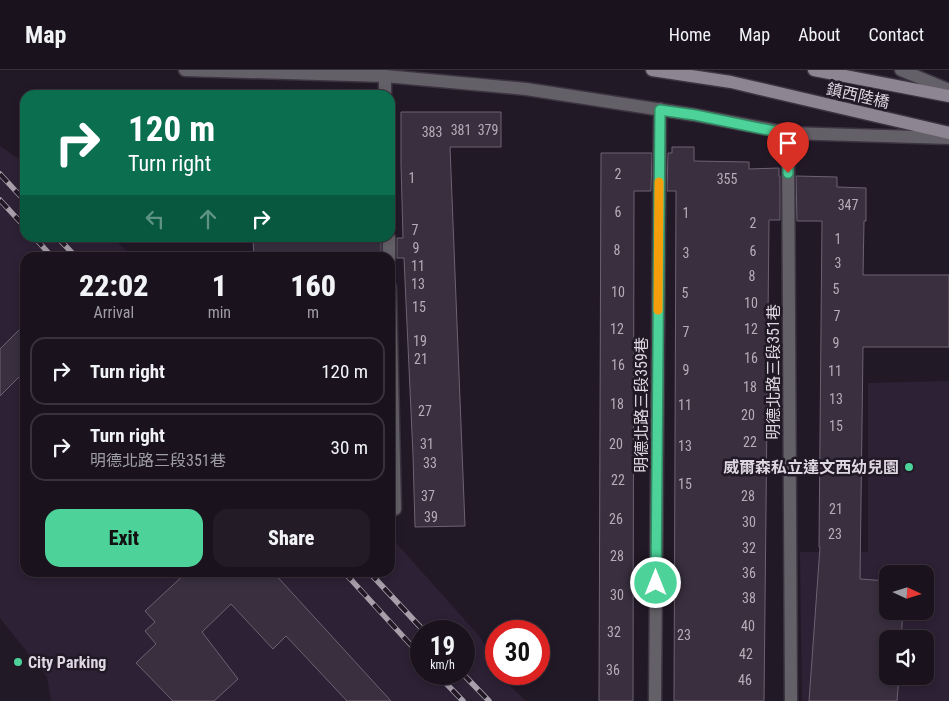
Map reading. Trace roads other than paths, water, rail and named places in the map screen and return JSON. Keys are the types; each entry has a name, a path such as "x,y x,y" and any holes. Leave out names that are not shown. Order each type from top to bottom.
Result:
{"main road":[{"name":"鎮西陸橋","path":"652,70 730,82 949,133"},
{"name":"鎮西陸橋","path":"814,70 949,96"}],"street":[{"path":"184,70 385,76 526,89 695,115 788,134 949,138"},
{"path":"901,70 949,90"},
{"path":"385,76 385,90"},
{"name":"明德北路三段359巷","path":"655,701 660,110"},
{"name":"明德北路三段351巷","path":"788,134 791,701"}],"railway":[{"path":"0,174 20,196"},
{"path":"0,200 20,222"},
{"path":"39,242 48,252"},
{"path":"62,242 71,252"},
{"path":"349,577 410,644"},
{"path":"374,577 414,620"},
{"path":"448,685 463,701"},
{"path":"474,685 489,701"}],"place":[{"name":"威爾森私立達文西幼兒園","path":"909,467"},
{"name":"City Parking","path":"18,662"}]}
